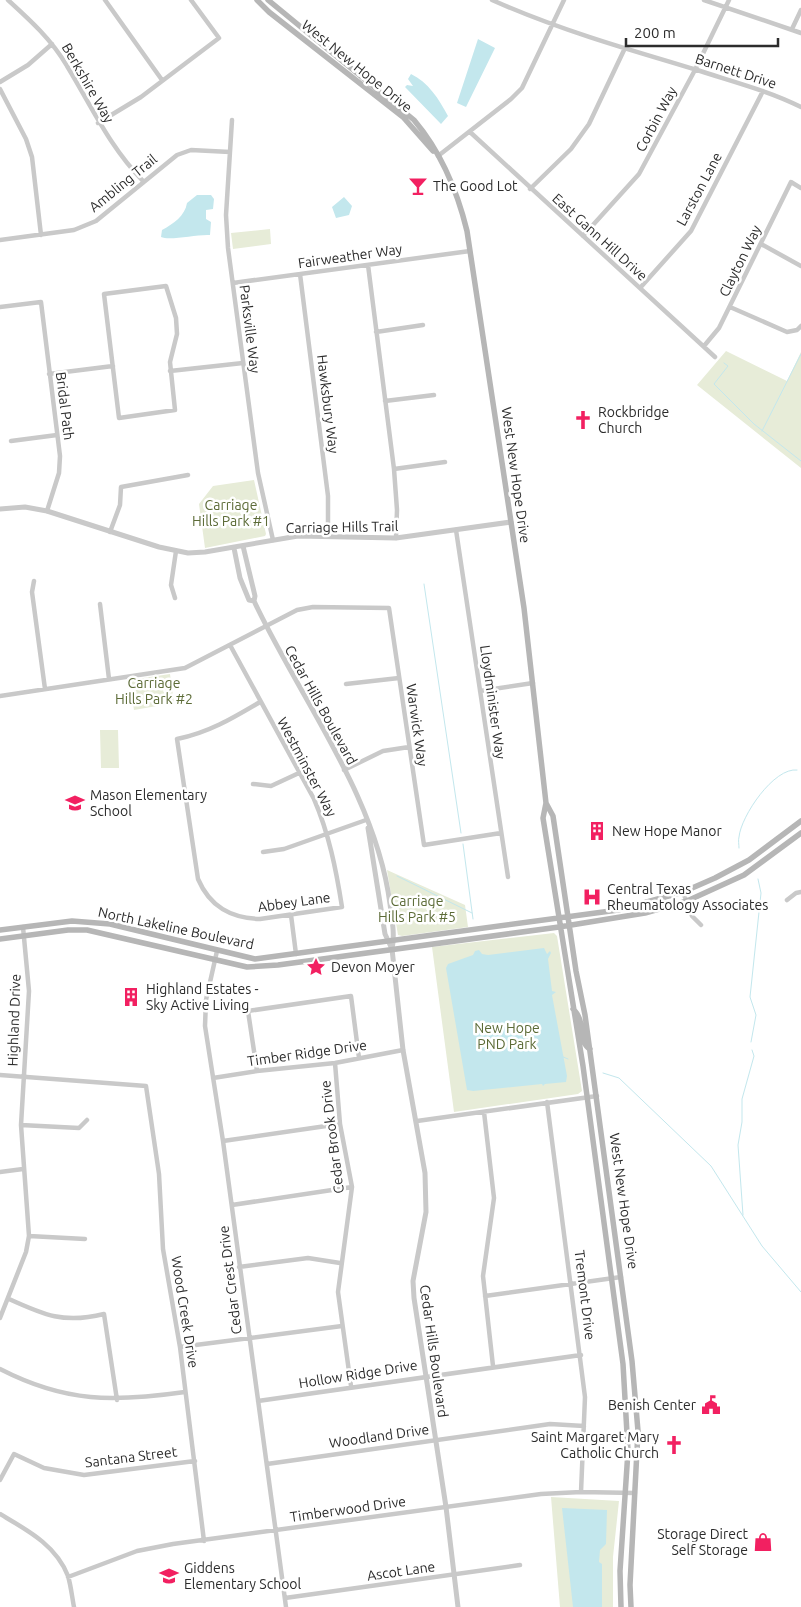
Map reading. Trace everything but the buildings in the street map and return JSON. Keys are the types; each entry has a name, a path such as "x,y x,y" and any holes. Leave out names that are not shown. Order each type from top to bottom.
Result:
{"main road":[{"name":"West New Hope Drive","path":"257,0 268,12 403,117 438,156"},
{"name":"West New Hope Drive","path":"268,0 400,106 427,135 456,188 467,230 534,683 546,803 543,818 587,1097 622,1364 628,1431 620,1570 621,1607"},
{"name":"West New Hope Drive","path":"546,803 553,816 590,1049 632,1361 638,1431 630,1585 631,1607"},
{"name":"North Lakeline Boulevard","path":"0,930 86,921 110,924 254,958 394,941 618,910 683,892 749,860 801,821"},
{"name":"North Lakeline Boulevard","path":"0,939 87,930 215,960 258,968 630,916 687,901 744,875 801,832"},
{"path":"573,1008 580,1014 584,1042 590,1049"}],"street":[{"name":"Berkshire Way","path":"8,0 52,44 67,65 98,123 113,146 143,181"},
{"path":"105,0 162,80"},
{"path":"98,123 119,111 219,38 191,0"},
{"name":"Barnett Drive","path":"492,0 553,24 763,91 801,107"},
{"path":"438,156 511,99 522,88 564,0"},
{"path":"704,0 792,28 801,33"},
{"name":"Corbin Way","path":"583,236 639,174 695,70 729,0"},
{"path":"792,28 801,10"},
{"path":"0,82 28,65 52,44"},
{"path":"530,189 571,149 590,124 625,48"},
{"path":"0,89 26,139 32,157 41,235"},
{"name":"Larston Lane","path":"640,288 691,232 763,91"},
{"name":"Parksville Way","path":"232,120 226,215 258,472 273,540"},
{"name":"East Gann Hill Drive","path":"470,132 530,189 716,357"},
{"name":"Ambling Trail","path":"0,240 83,228 96,221 168,160 191,150 230,152"},
{"name":"Clayton Way","path":"704,346 720,328 791,182 801,188"},
{"path":"761,244 801,266"},
{"name":"Fairweather Way","path":"233,282 470,251"},
{"path":"368,265 394,469 397,510 396,538"},
{"name":"Hawksbury Way","path":"300,274 328,496 328,536"},
{"path":"166,286 176,318 178,334 170,362 175,410 120,418 113,366 104,294 166,286"},
{"name":"Bridal Path","path":"0,307 41,302 60,464 47,511"},
{"path":"730,307 781,330 792,332 801,326"},
{"path":"376,332 423,326"},
{"path":"170,372 243,363"},
{"path":"50,374 113,366"},
{"path":"385,401 434,395"},
{"path":"10,441 57,435"},
{"path":"394,469 445,462"},
{"path":"110,532 120,504 121,487 188,475"},
{"name":"Carriage Hills Trail","path":"0,509 25,507 47,511 176,551 205,552 298,536 396,538 511,522"},
{"name":"Lloydminister Way","path":"456,530 508,877"},
{"name":"Cedar Hills Boulevard","path":"243,546 255,596 254,602 344,770 377,840 384,868 394,941 392,949 403,1050 425,1173 426,1212 413,1281 446,1507 458,1607"},
{"name":"Cedar Hills Boulevard","path":"234,548 243,586 249,600 254,602"},
{"path":"175,598 171,585 176,551"},
{"path":"34,581 32,592 45,689"},
{"path":"100,604 109,680"},
{"name":"Warwick Way","path":"265,625 297,610 313,607 388,608 424,845 501,833"},
{"path":"0,696 185,668 230,646 265,625"},
{"name":"Westminster Way","path":"230,646 314,799 328,833 342,906"},
{"path":"346,684 399,678"},
{"path":"480,691 534,683"},
{"name":"Abbey Lane","path":"260,702 214,728 196,736 177,739 196,870 207,896 220,909 238,917 260,919 342,906"},
{"path":"344,770 383,751 409,747"},
{"path":"253,784 271,786 299,773"},
{"path":"263,852 284,848 366,820"},
{"name":"Cedar Hills Boulevard","path":"366,820 386,942"},
{"path":"683,892 692,916 701,925"},
{"path":"786,900 801,892"},
{"path":"291,915 296,954"},
{"name":"Highland Drive","path":"0,1318 26,1252 29,1236 21,1125 29,991 23,927"},
{"path":"386,942 392,949"},
{"name":"Cedar Crest Drive","path":"218,950 204,1012 286,1607"},
{"path":"257,1071 248,1011 351,996 359,1058"},
{"name":"Timber Ridge Drive","path":"213,1078 257,1071 335,1063 403,1050"},
{"name":"Cedar Brook Drive","path":"335,1063 340,1124 352,1187 350,1215 340,1263 338,1292 351,1386"},
{"path":"0,1075 23,1078"},
{"name":"Wood Creek Drive","path":"23,1078 146,1086 159,1174 163,1249 180,1347 204,1541"},
{"path":"417,1121 597,1096"},
{"name":"Tremont Drive","path":"547,1102 572,1284 585,1397 582,1492"},
{"path":"484,1112 494,1198 483,1276 493,1366"},
{"path":"21,1125 79,1128 88,1120"},
{"path":"223,1140 340,1124"},
{"path":"0,1172 23,1169"},
{"path":"232,1205 352,1187"},
{"path":"29,1236 85,1239"},
{"path":"239,1267 308,1258 340,1263"},
{"path":"485,1296 621,1277"},
{"path":"9,1299 50,1317 66,1320 104,1314 116,1400"},
{"path":"180,1347 342,1326"},
{"name":"Hollow Ridge Drive","path":"258,1401 426,1375 581,1355"},
{"path":"0,1369 22,1380 70,1395 116,1400 185,1392"},
{"name":"Woodland Drive","path":"267,1464 550,1424 584,1426"},
{"name":"Santana Street","path":"0,1480 14,1454 44,1468 84,1475 195,1462"},
{"name":"Timberwood Drive","path":"68,1577 137,1551 275,1530 541,1494 582,1492 635,1494"},
{"path":"0,1514 40,1538 57,1557 68,1577 74,1607"},
{"name":"Ascot Lane","path":"285,1598 453,1576 520,1565"}],"green space":[{"path":"270,229 271,244 233,249 231,233"},
{"path":"726,351 787,381 801,352 801,468 697,385"},
{"name":"Carriage Hills Park #1","path":"254,480 265,536 205,548 199,504 213,486"},
{"name":"Carriage Hills Park #2","path":"170,674 174,703 134,710 130,680"},
{"path":"100,730 118,730 119,768 101,768"},
{"name":"Carriage Hills Park #5","path":"387,870 465,905 468,927 398,935"},
{"name":"New Hope PND Park","path":"554,933 557,936 582,1091 578,1094 454,1112 432,947"},
{"path":"551,1497 619,1501 613,1557 613,1607 560,1607"}],"water":[{"path":"478,39 495,48 466,107 457,103"},
{"path":"411,74 428,86 441,103 448,116 441,124 405,87 407,85 413,86 408,79"},
{"path":"197,195 211,195 214,199 213,209 206,210 206,219 211,222 210,235 161,237 162,230 178,219 184,212 187,203"},
{"path":"344,197 352,206 349,215 336,218 332,207"},
{"name":"New Hope PND Park","path":"544,948 547,954 550,951 551,953 548,959 552,991 556,992 552,995 567,1076 566,1082 545,1084 543,1086 542,1084 467,1090 446,968 448,964 473,955 475,951 479,950 482,954 488,955"},
{"path":"562,1508 607,1510 606,1544 600,1550 599,1562 602,1564 602,1607 573,1607"}],"waterway":[{"path":"762,431 801,354"},
{"path":"724,363 728,366 714,384 754,424 801,461"},
{"path":"424,584 461,833"},
{"path":"739,848 741,828 760,794 779,776 788,771 797,770"},
{"path":"463,844 473,919"},
{"path":"397,876 472,913"},
{"path":"751,1042 756,1015 750,997 761,893 758,879"},
{"path":"743,1215 738,1145 742,1122 742,1099 754,1056 752,1050"},
{"path":"561,1056 568,1059"},
{"path":"603,1073 619,1078 711,1166 762,1246 801,1292"}],"place":[{"name":"The Good Lot","path":"418,186"},
{"name":"Rockbridge Church","path":"583,420"},
{"name":"Mason Elementary School","path":"75,803"},
{"name":"New Hope Manor","path":"597,831"},
{"name":"Central Texas Rheumatology Associates","path":"592,897"},
{"name":"Devon Moyer","path":"316,967"},
{"name":"Highland Estates - Sky Active Living","path":"131,997"},
{"name":"Benish Center","path":"711,1405"},
{"name":"Saint Margaret Mary Catholic Church","path":"674,1445"},
{"name":"Storage Direct Self Storage","path":"763,1542"},
{"name":"Giddens Elementary School","path":"169,1576"}]}
